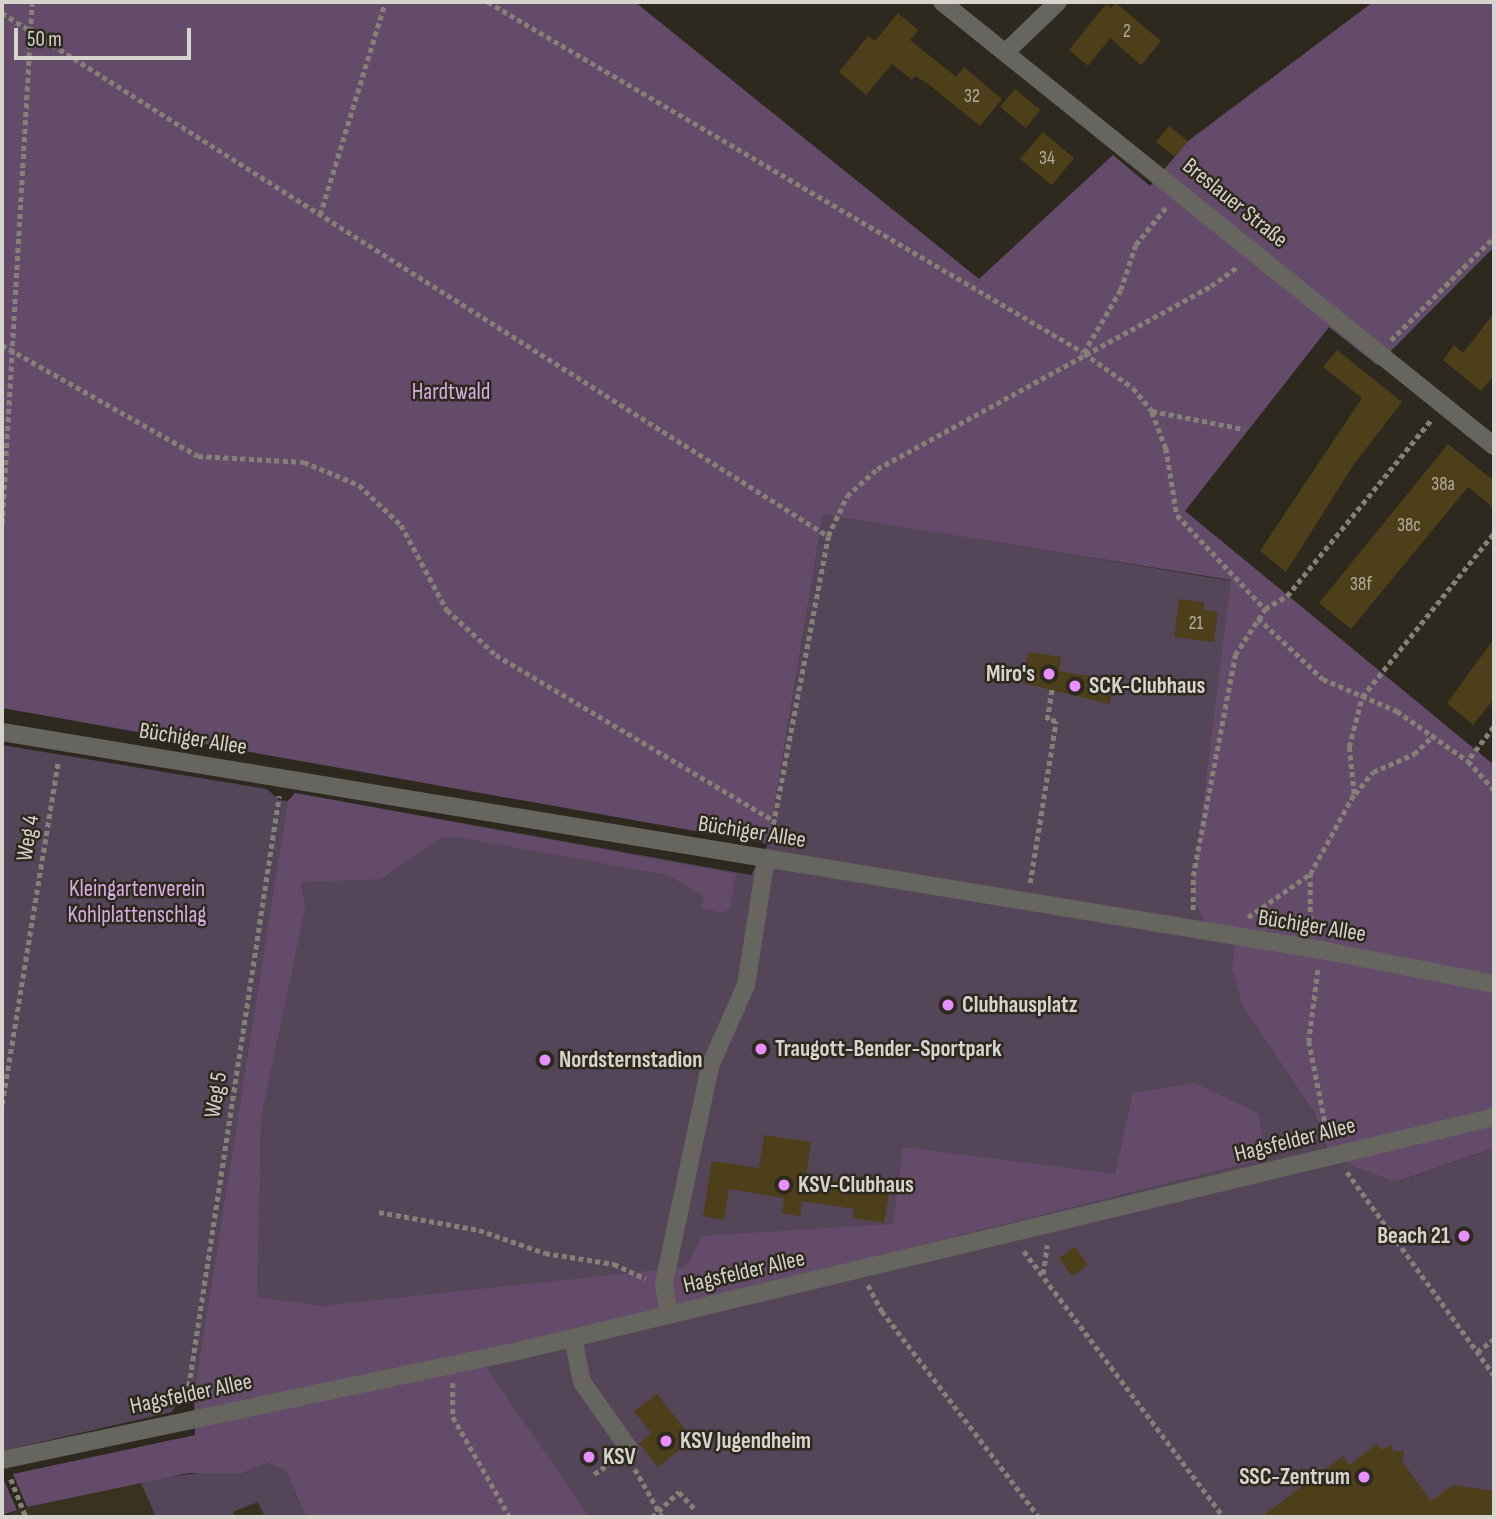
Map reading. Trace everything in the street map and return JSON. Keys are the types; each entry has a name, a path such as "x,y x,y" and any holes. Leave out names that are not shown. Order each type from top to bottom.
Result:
{"street":[{"name":"Breslauer Straße","path":"942,2 1172,183 1494,446"},
{"path":"1007,51 1058,2"},
{"name":"Büchiger Allee","path":"2,732 1191,931 1321,950 1494,984"},
{"path":"669,1315 664,1283 710,1066 746,985 766,859"},
{"name":"Hagsfelder Allee","path":"3,1460 573,1338 1494,1116"},
{"path":"573,1338 583,1382 629,1450"}],"path":[{"path":"2,524 32,2"},
{"path":"320,215 385,2"},
{"path":"488,2 1084,353 1133,388 1152,411 1166,448 1177,515 1265,609"},
{"path":"2,13 828,536"},
{"path":"1084,353 1121,289 1136,245 1165,214 1172,183"},
{"path":"1379,353 1494,237"},
{"path":"766,859 828,536 847,496 877,468 1211,286 1257,253"},
{"path":"2,345 198,456 304,462 359,485 401,525 447,610 496,655 775,821"},
{"path":"1191,931 1192,876 1235,655 1265,609 1287,596 1443,405"},
{"path":"1152,411 1244,429"},
{"path":"1354,794 1349,747 1362,697 1494,533"},
{"path":"1258,618 1322,679 1397,711 1468,761 1494,790"},
{"path":"1027,903 1056,721 1047,720 1052,688"},
{"path":"1468,761 1494,727"},
{"path":"1222,936 1310,874 1354,794 1373,772 1414,754 1434,735"},
{"name":"Weg 4","path":"2,1104 60,742"},
{"name":"Weg 5","path":"187,1395 279,800"},
{"path":"1310,874 1308,925 1321,950 1309,1041 1324,1125 1335,1156 1494,1375"},
{"path":"379,1212 479,1230 545,1253 614,1264 648,1280"},
{"path":"1042,1275 1050,1224"},
{"path":"1024,1251 1224,1517"},
{"path":"865,1268 868,1287 882,1311 1040,1517"},
{"path":"1477,1352 1494,1339"},
{"path":"453,1365 453,1417 510,1517"},
{"path":"629,1450 636,1474 662,1517"},
{"path":"3,1460 26,1517"},
{"path":"652,1517 679,1492 696,1510"}],"shaded area":[{"path":"220,1470 283,1517 2,1517 27,1507 140,1481"}],"green space":[{"name":"Hardtwald","path":"2,2 635,2 979,279 1113,155 1150,186 1188,141 1373,2 1494,2 1494,247 1377,365 1329,327 1185,511 1494,765 1494,1148 1396,1182 1353,1166 1326,1147 1315,1114 1243,1007 1232,968 1236,938 1206,926 1192,892 1231,580 823,514 768,844 2,708"},
{"name":"Traugott-Bender-Sportpark","path":"823,513 1232,581 1192,892 1236,938 1243,1007 1315,1114 1326,1148 1397,1182 1494,1148 1494,1517 590,1517 477,1356 204,1408 194,1395 182,1394 172,1412 2,1451 2,745 267,789 279,800 288,801 295,793 751,875 768,844"},
{"path":"295,793 736,874 730,908 723,913 702,908 704,896 668,875 457,837 442,837 381,879 301,882 305,908 261,1118 257,1297 321,1306 686,1267 702,1236 893,1224 903,1147 1115,1174 1133,1093 1195,1083 1258,1113 1267,1158 478,1356 590,1517 306,1517 286,1471 268,1463 243,1473 189,1473 27,1507 13,1474 195,1435 194,1395 288,801"},
{"path":"268,1463 286,1471 306,1517 265,1517 258,1502 233,1512 235,1517 156,1517 140,1481 220,1470 243,1473"},
{"path":"2,1476 17,1510 2,1515"}],"building":[{"path":"1116,3 1161,41 1141,65 1110,38 1088,66 1069,50 1106,4 1111,8"},
{"path":"898,13 918,30 910,40 956,77 964,67 1002,99 980,126 927,83 915,76 912,80 892,64 866,95 839,72 868,36 875,41"},
{"path":"1015,89 1040,110 1026,128 1000,107"},
{"path":"1169,126 1188,141 1175,157 1156,142"},
{"path":"1043,132 1074,158 1052,185 1020,159"},
{"path":"1494,313 1494,375 1481,391 1443,360 1454,345 1463,353"},
{"path":"1337,350 1402,402 1354,464 1286,572 1260,551 1362,398 1323,367"},
{"path":"1448,444 1494,481 1494,508 1468,487 1351,629 1319,603"},
{"path":"1179,599 1204,602 1203,610 1218,612 1214,642 1174,637"},
{"path":"1494,639 1494,699 1473,725 1447,703"},
{"name":"SCK-Clubhaus","path":"1028,652 1061,657 1059,671 1114,680 1110,704 1023,683"},
{"path":"764,1135 811,1142 806,1176 858,1184 859,1176 891,1181 884,1223 853,1218 854,1209 802,1201 800,1216 782,1213 784,1198 729,1189 724,1220 703,1216 712,1161 759,1168"},
{"path":"1075,1247 1088,1265 1072,1276 1059,1258"},
{"name":"KSV Jugendheim","path":"657,1394 693,1439 658,1467 639,1443 651,1433 634,1411"},
{"name":"SSC-Zentrum","path":"1377,1444 1382,1450 1390,1445 1394,1451 1404,1451 1402,1461 1431,1501 1453,1485 1494,1491 1494,1517 1261,1517 1343,1456 1349,1465"}],"place":[{"name":"Miro's","path":"1049,674"},
{"name":"SCK-Clubhaus","path":"1075,686"},
{"name":"Clubhausplatz","path":"948,1005"},
{"name":"Traugott-Bender-Sportpark","path":"761,1049"},
{"name":"Nordsternstadion","path":"545,1060"},
{"name":"KSV-Clubhaus","path":"784,1185"},
{"name":"Beach 21","path":"1464,1236"},
{"name":"KSV Jugendheim","path":"666,1441"},
{"name":"KSV","path":"589,1457"},
{"name":"SSC-Zentrum","path":"1364,1477"}],"park label":[{"name":"Kleingartenverein Kohlplattenschlag","path":"137,902"}]}
